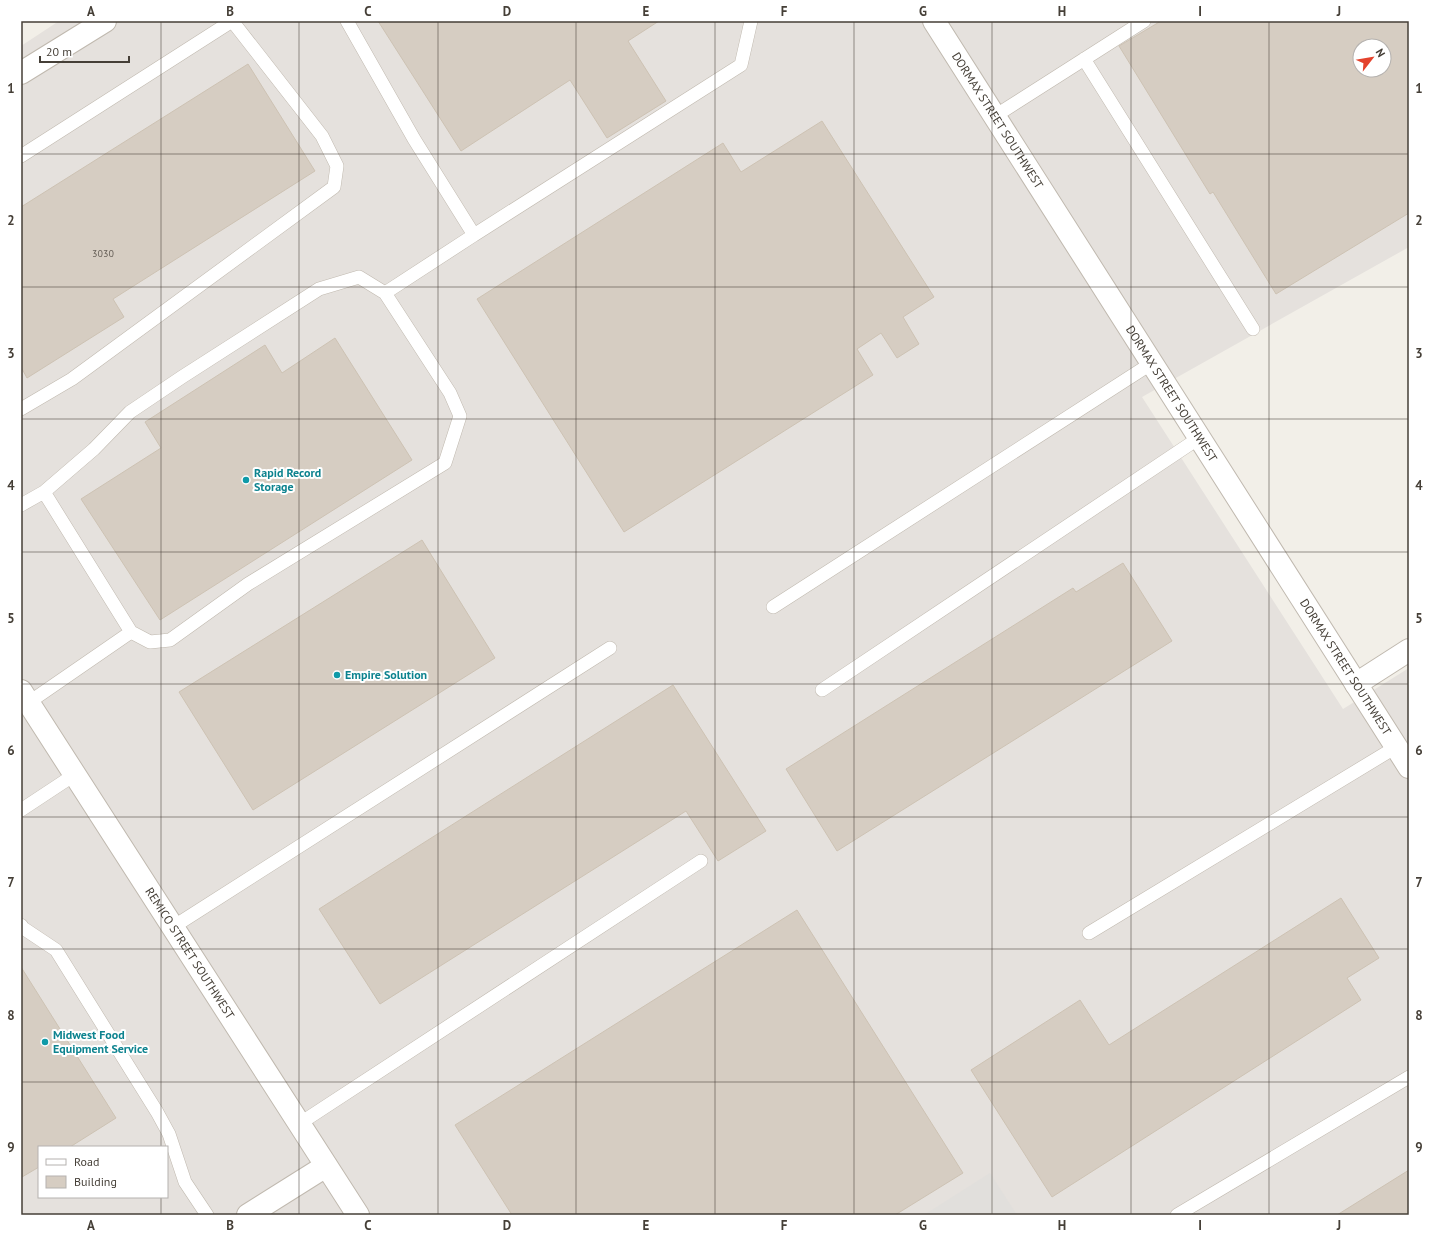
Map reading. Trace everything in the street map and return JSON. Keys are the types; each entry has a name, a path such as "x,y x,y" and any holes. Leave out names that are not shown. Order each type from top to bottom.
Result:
{"street":[{"path":"21,73 105,21"},
{"name":"DORMAX STREET SOUTHWEST","path":"934,21 1409,767"},
{"path":"1356,684 1409,650"},
{"name":"REMICO STREET SOUTHWEST","path":"25,697 358,1215"},
{"path":"248,1215 326,1166"}],"lane":[{"path":"347,21 414,139 474,235"},
{"path":"385,293 741,65 751,21"},
{"path":"995,116 1144,21"},
{"path":"21,156 233,22 322,136 337,166 334,187 72,379 21,409"},
{"path":"1084,59 1253,329"},
{"path":"21,505 44,492 94,449 130,412 319,289 359,276 385,293 450,393 460,416 445,463 248,584 170,640 150,642 131,632 44,492"},
{"path":"773,607 1152,363"},
{"path":"822,690 1199,438"},
{"path":"25,697 131,632"},
{"path":"173,928 610,648"},
{"path":"1089,933 1396,747"},
{"path":"21,810 74,775"},
{"path":"299,1124 701,862"},
{"path":"21,925 23,928 56,950 158,1112 169,1134 185,1182 207,1215"},
{"path":"1177,1215 1409,1077"}],"shaded area":[{"path":"59,21 1409,21 1409,247 1142,397 1343,709 1409,668 1409,1215 21,1215 21,46"},
{"path":"990,1173 1017,1215 924,1215"}],"building":[{"path":"378,21 659,21 628,41 666,101 607,138 570,80 461,151"},
{"path":"1161,21 1409,21 1409,213 1276,294 1213,192 1210,194 1119,46"},
{"path":"248,64 315,171 113,299 124,317 27,378 21,367 21,207"},
{"path":"822,121 934,297 903,317 919,344 897,358 881,333 857,349 873,375 624,532 477,299 723,143 741,172"},
{"name":"Rapid Record Storage","path":"335,338 412,460 160,620 81,499 161,448 145,422 265,345 282,373"},
{"name":"Empire Solution","path":"422,540 495,658 253,810 179,692"},
{"path":"1123,563 1172,641 837,851 786,769 1073,588 1076,592"},
{"path":"673,685 766,831 718,861 686,811 380,1004 319,909"},
{"path":"1341,898 1379,958 1347,978 1361,1000 1052,1197 971,1070 1080,1000 1109,1045"},
{"path":"797,910 963,1173 895,1215 512,1215 455,1125"},
{"name":"Midwest Food Equipment Service","path":"21,967 116,1118 72,1146 38,1146 38,1168 22,1177"},
{"path":"1409,1170 1409,1215 1337,1215"}],"place":[{"name":"Rapid Record Storage","path":"246,480"},
{"name":"Empire Solution","path":"337,675"},
{"name":"Midwest Food Equipment Service","path":"45,1042"}]}
